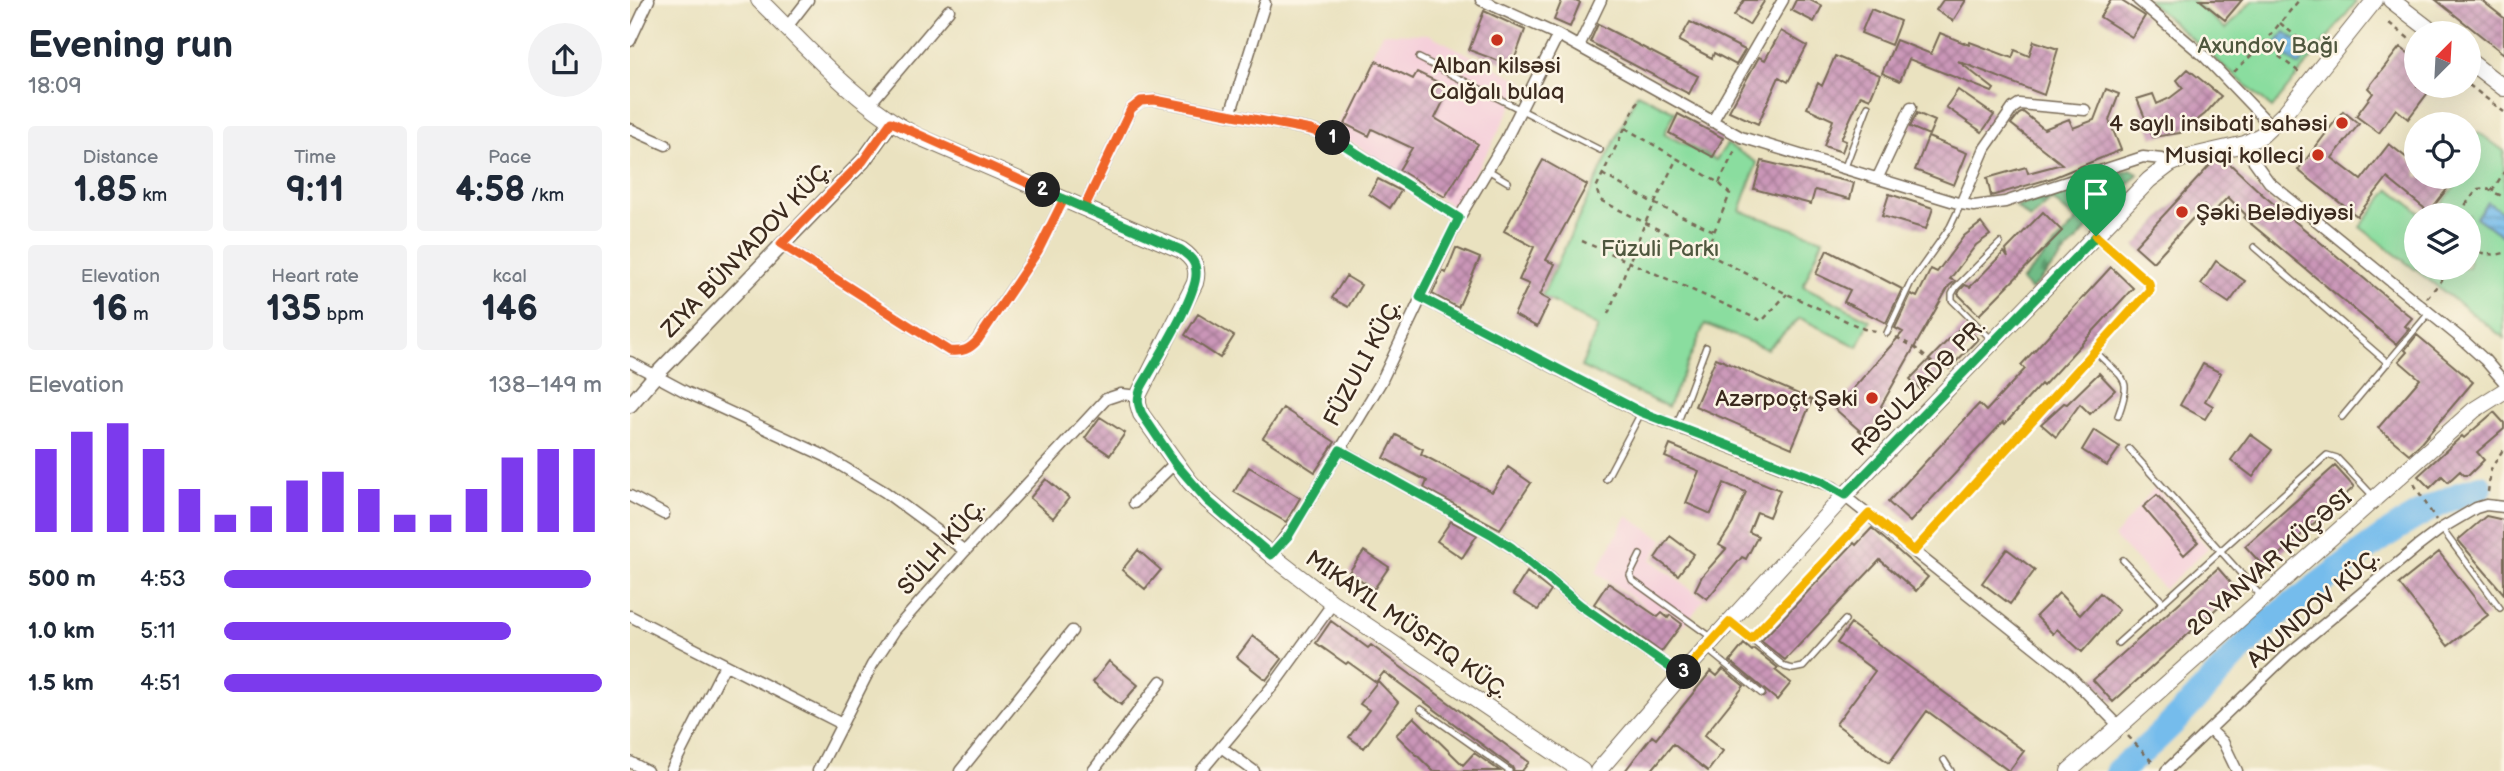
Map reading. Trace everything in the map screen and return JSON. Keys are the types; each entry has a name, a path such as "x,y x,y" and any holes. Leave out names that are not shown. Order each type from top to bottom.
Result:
{"main road":[{"path":"760,0 869,105 891,122 917,136 1181,250 1195,264 1197,275 1189,299 1138,396 1142,414 1175,463 1208,501 1333,603 1582,771"},
{"name":"RƏSULZADƏ PR.","path":"1598,771 1681,675 1845,495 2149,180 2170,164 2184,158 2245,144 2262,135 2272,127 2375,0"},
{"path":"2391,0 2418,21"},
{"path":"2482,71 2504,88"},
{"name":"20 YANVAR KÜÇƏSI","path":"2068,771 2474,410 2504,391"}],"street":[{"path":"630,41 649,0"},
{"path":"787,27 808,0"},
{"path":"1481,0 1558,35 1741,136 1961,204 1974,206 2005,202 2143,157 2162,159 2170,164"},
{"path":"1579,46 1601,0"},
{"path":"1712,122 1783,0"},
{"path":"2137,0 2162,18 2272,127"},
{"path":"1230,115 1265,3"},
{"path":"869,105 949,10"},
{"name":"FÜZULI KÜÇ.","path":"1271,555 1289,535 1381,382 1459,218 1488,170 1558,35"},
{"path":"1084,208 1131,109 1141,101 1155,100 1311,130 1332,137 1459,218"},
{"path":"1961,204 1985,148 2013,108 2019,104 2085,110"},
{"path":"1878,177 1911,107"},
{"name":"ZIYA BÜNYADOV KÜÇ.","path":"630,405 863,161 891,122"},
{"path":"630,128 666,145"},
{"path":"2245,144 2249,155 2269,182 2485,360 2504,382"},
{"path":"781,244 949,351 961,352 971,348 1038,251 1064,199"},
{"path":"1420,297 1641,412 1821,481 1845,495 2067,674 2119,726"},
{"path":"630,362 825,456 885,492 965,551"},
{"name":"SÜLH KÜÇ.","path":"818,771 882,649 965,551 1105,399 1121,394 1138,396"},
{"path":"1340,450 1511,547 1580,605 1681,675"},
{"path":"1134,503 1175,463"},
{"path":"630,496 664,514"},
{"path":"2486,505 2504,507"},
{"name":"AXUNDOV KÜÇ.","path":"2166,771 2287,655 2389,569 2442,528 2486,505"},
{"path":"1201,771 1275,683 1333,603"},
{"path":"630,616 842,724"},
{"path":"960,771 1072,631"},
{"path":"671,771 724,665"},
{"path":"1093,771 1161,681"},
{"path":"2210,730 2222,742 2237,771"},
{"path":"1221,747 1254,771"},
{"path":"630,762 647,771"}],"lane":[{"path":"1419,58 1600,150"},
{"path":"1845,167 1868,106"},
{"path":"1488,170 1508,182"},
{"path":"1887,332 1911,282 1950,227 1961,204"},
{"path":"1914,551 2150,290 2151,286 2096,236"},
{"path":"1993,341 1952,300 1952,295 1956,287 2000,243"},
{"path":"2254,247 2388,363"},
{"path":"2342,417 2388,363 2425,309"},
{"path":"1676,427 1706,347"},
{"path":"2096,352 2126,382 2127,391 2118,416"},
{"path":"1606,479 1641,412"},
{"path":"2129,449 2263,598"},
{"path":"2118,643 2327,455 2337,458 2375,499"},
{"path":"1751,639 1869,514"},
{"path":"2442,528 2500,608"},
{"path":"1640,555 1630,575 1632,580 1710,643 1762,694"},
{"path":"2123,561 2162,601"},
{"path":"1730,622 1785,667 1793,669 1803,667 1845,620"},
{"path":"1421,709 1509,771"},
{"path":"1944,760 1951,771"}],"path":[{"path":"2226,79 2263,44 2298,0"},
{"path":"2280,23 2326,61"},
{"path":"2389,23 2404,35"},
{"path":"2263,44 2311,80"},
{"path":"2482,95 2504,112"},
{"path":"1638,102 1595,188 1600,200 1787,294 1864,329 1887,332 1914,348 1954,382"},
{"path":"1625,128 1719,183 1730,194 1705,253"},
{"path":"1719,183 1741,136"},
{"path":"1608,314 1645,223 1677,158"},
{"path":"2492,191 2504,172"},
{"path":"1602,174 1654,204 1714,231"},
{"path":"2467,203 2478,189 2485,188 2504,197"},
{"path":"1582,242 1762,321 1787,294"},
{"path":"2481,252 2496,255 2504,253"},
{"path":"2425,309 2444,280"},
{"path":"2486,505 2491,469 2504,448"},
{"path":"2416,487 2433,515"},
{"path":"2132,739 2152,762"}],"shaded area":[{"path":"1382,33 1428,34 1524,82 1489,150 1454,207 1334,131"},
{"path":"2155,487 2208,548 2164,589 2114,537"},
{"path":"1627,516 1664,540 1651,560 1704,599 1685,625 1663,608 1657,615 1596,572"}],"green space":[{"name":"Axundov Bağı","path":"2147,0 2192,0 2226,29 2253,0 2356,2 2272,108"},
{"name":"Füzuli Parkı","path":"1637,93 1675,112 1664,134 1716,160 1727,144 1757,163 1740,211 1823,239 1803,286 1870,320 1858,347 1800,318 1767,349 1705,324 1668,407 1581,367 1598,327 1542,296"},
{"path":"2481,134 2504,151 2504,338 2429,280 2481,280 2481,203 2442,203 2453,189 2481,189"},
{"path":"2131,170 2138,174 2031,290 2021,281 2077,221 2052,200 2030,219 2016,207"},
{"path":"2390,189 2408,203 2404,203 2404,261 2360,227"}],"water":[{"path":"2285,32 2310,51 2299,66 2273,47"},
{"path":"2488,202 2504,214 2502,236 2481,221 2481,211"}],"building":[{"path":"1562,0 1580,3 1570,27 1554,20"},
{"path":"1744,0 1765,0 1749,25 1734,16"},
{"path":"1796,0 1810,0 1822,6 1814,22 1791,10"},
{"path":"1943,0 1966,0 1953,21 1936,10"},
{"path":"2111,0 2120,0 2145,16 2132,37 2100,17"},
{"path":"2200,0 2242,0 2225,20"},
{"path":"2436,0 2481,0 2504,18 2504,54 2482,37 2482,21 2462,21"},
{"path":"1871,9 1900,21 1891,45 1861,33"},
{"path":"1484,11 1525,30 1512,66 1469,50"},
{"path":"1690,22 1745,50 1736,65 1714,53 1712,58 1679,41"},
{"path":"1598,24 1698,76 1689,94 1590,42"},
{"path":"1781,31 1807,46 1788,82 1779,77 1758,124 1729,111 1759,57 1765,60"},
{"path":"1940,33 2012,58 2015,50 2029,56 2034,41 2058,49 2044,95 1958,61 1994,89 1992,92 1909,59 1900,81 1882,73 1896,40 1931,54"},
{"path":"2400,47 2404,50 2404,98 2424,98 2413,112 2404,112 2404,116 2396,109 2379,133 2356,116 2373,93 2368,88"},
{"path":"1835,56 1880,75 1870,99 1861,95 1841,139 1846,141 1842,152 1824,146 1833,120 1807,108 1818,83 1822,86"},
{"path":"1376,61 1413,79 1417,72 1450,88 1435,118 1478,144 1445,197 1399,170 1412,148 1372,129 1369,136 1345,124"},
{"path":"2188,69 2221,96 2205,114 2180,133 2153,137 2137,99 2153,94 2157,104 2170,98 2183,88 2177,80"},
{"path":"2106,89 2119,94 2109,120 2121,150 2052,178 1991,196 1987,178 2026,167 2028,173 2062,164 2011,124 2019,114 2023,112 2044,129 2069,119 2073,128 2094,120"},
{"path":"1958,90 1994,115 1982,132 1946,107"},
{"path":"2343,111 2359,124 2332,158 2361,180 2389,144 2404,156 2404,189 2447,189 2436,203 2418,203 2387,178 2357,216 2298,170"},
{"path":"1917,113 1935,121 1929,135 1910,127"},
{"path":"1678,114 1723,138 1713,157 1669,133"},
{"path":"1928,137 1967,153 1954,185 1915,170"},
{"path":"1543,160 1587,185 1546,260 1555,264 1540,295 1550,300 1537,327 1514,315 1529,284 1519,280 1534,247 1504,231"},
{"path":"1762,161 1854,183 1850,199 1815,190 1811,204 1754,189"},
{"path":"2213,162 2229,163 2263,195 2412,318 2405,326 2409,329 2396,344 2244,218 2246,215 2228,197 2212,214 2204,206 2153,262 2135,246"},
{"path":"1378,179 1401,191 1390,208 1369,194"},
{"path":"1889,194 1933,208 1926,229 1882,216"},
{"path":"2043,212 2062,231 1979,315 1958,294 1960,290 1965,285 1970,287 2004,252 2008,258 2006,250"},
{"path":"1981,223 1990,235 1976,245 1950,279 1955,281 1949,286 1881,406 1887,411 1866,436 1835,409 1903,332 1895,328 1911,294 1917,297 1931,269 1937,272 1964,236"},
{"path":"1456,248 1480,258 1458,308 1432,294 1443,271 1446,273"},
{"path":"1827,250 1902,289 1886,323 1844,302 1850,290 1816,274"},
{"path":"2216,261 2245,281 2229,303 2201,284"},
{"path":"2111,267 2133,288 2043,386 2041,384 2005,424 2003,422 1910,522 1888,502 1979,404 1986,411 2025,369 2021,365"},
{"path":"1346,276 1361,285 1348,307 1332,298"},
{"path":"1198,314 1234,336 1220,358 1185,335"},
{"path":"1963,325 1978,339 1949,369 1946,366 1922,391 1910,379"},
{"path":"2417,335 2473,382 2409,454 2378,428 2420,379 2399,361"},
{"path":"1716,358 1812,400 1792,448 1695,406"},
{"path":"2203,364 2221,373 2205,401 2213,406 2205,419 2180,405"},
{"path":"2099,373 2115,390 2090,414 2080,404 2056,437 2041,424 2064,403 2067,404"},
{"path":"1283,408 1335,442 1315,472 1263,438"},
{"path":"2494,412 2504,423 2504,429 2477,452 2484,460 2469,475 2460,471 2448,482 2442,476 2430,488 2418,476 2462,436 2464,438"},
{"path":"1100,417 1125,433 1110,455 1085,438"},
{"path":"2094,430 2120,447 2107,466 2082,450"},
{"path":"2250,434 2272,450 2253,477 2231,460"},
{"path":"1396,435 1423,449 1421,454 1492,492 1508,467 1531,483 1500,529 1424,488 1427,481 1384,458"},
{"path":"1670,445 1780,490 1769,517 1757,512 1749,532 1758,536 1746,559 1742,557 1707,599 1695,590 1702,576 1726,549 1719,545 1733,523 1746,492 1724,483 1711,514 1686,503 1699,471 1665,457"},
{"path":"2335,466 2354,487 2265,568 2245,546"},
{"path":"1249,467 1300,498 1286,522 1234,492"},
{"path":"1046,479 1069,498 1053,518 1030,498"},
{"path":"2157,495 2198,542 2184,555 2143,507"},
{"path":"2486,516 2504,520 2504,594 2458,540"},
{"path":"1451,521 1477,535 1462,558 1437,541"},
{"path":"1872,528 1928,577 1916,591 1880,560 1785,660 1761,641 1854,543 1856,545"},
{"path":"1670,536 1694,554 1678,575 1655,558"},
{"path":"2007,549 2035,570 2010,604 1982,583"},
{"path":"1138,550 1161,570 1145,589 1122,570"},
{"path":"1364,551 1389,567 1374,589 1349,572"},
{"path":"2439,552 2488,615 2448,646 2399,584"},
{"path":"2218,568 2237,590 2113,702 2093,680"},
{"path":"1527,572 1551,591 1538,610 1513,594"},
{"path":"1608,583 1658,617 1662,613 1668,618 1670,615 1682,624 1661,652 1594,604"},
{"path":"2059,593 2080,615 2100,593 2119,610 2082,652 2057,629 2053,634 2036,616"},
{"path":"1331,621 1368,648 1371,645 1529,762 1522,771 1514,771 1384,672 1376,682 1316,643"},
{"path":"1851,624 2024,751 2009,771 1927,711 1889,763 1836,724 1875,671 1837,643"},
{"path":"1253,636 1282,659 1266,680 1237,657"},
{"path":"1744,644 1778,668 1775,670 1791,683 1777,700 1730,661"},
{"path":"1109,661 1138,685 1121,705 1093,682"},
{"path":"1723,669 1744,686 1704,736 1723,751 1708,771 1673,744 1651,771 1625,771 1652,736 1656,739 1711,671 1717,676"},
{"path":"1378,681 1398,702 1364,748 1349,737 1369,710 1360,704"},
{"path":"1414,717 1463,765 1474,753 1500,771 1433,771 1396,735"}],"waterway":[{"path":"2118,771 2173,722 2258,632 2278,615 2392,531 2435,506 2480,487"}],"place":[{"name":"Alban kilsəsi Calğalı bulaq","path":"1497,40"},
{"name":"4 saylı insibati sahəsi","path":"2342,123"},
{"name":"Musiqi kolleci","path":"2318,155"},
{"name":"Şəki Belədiyəsi","path":"2182,212"},
{"name":"Azərpoçt Şəki","path":"1872,398"}],"route":[{"path":"2096,236 1845,495 1821,481 1641,412 1420,297 1459,218 1332,137 1311,130 1155,100 1141,101 1131,109 1084,208 1064,199 1050,229 1038,251 978,340 971,348 961,352 949,351 781,244 863,161 891,122 917,136 1084,208 1181,250 1195,264 1195,283 1142,386 1138,404 1175,463 1191,482 1208,501 1271,555 1289,535 1340,450 1511,547 1580,605 1681,675 1730,622 1751,639 1869,514 1914,551 2150,290 2149,283 2096,236"}]}
